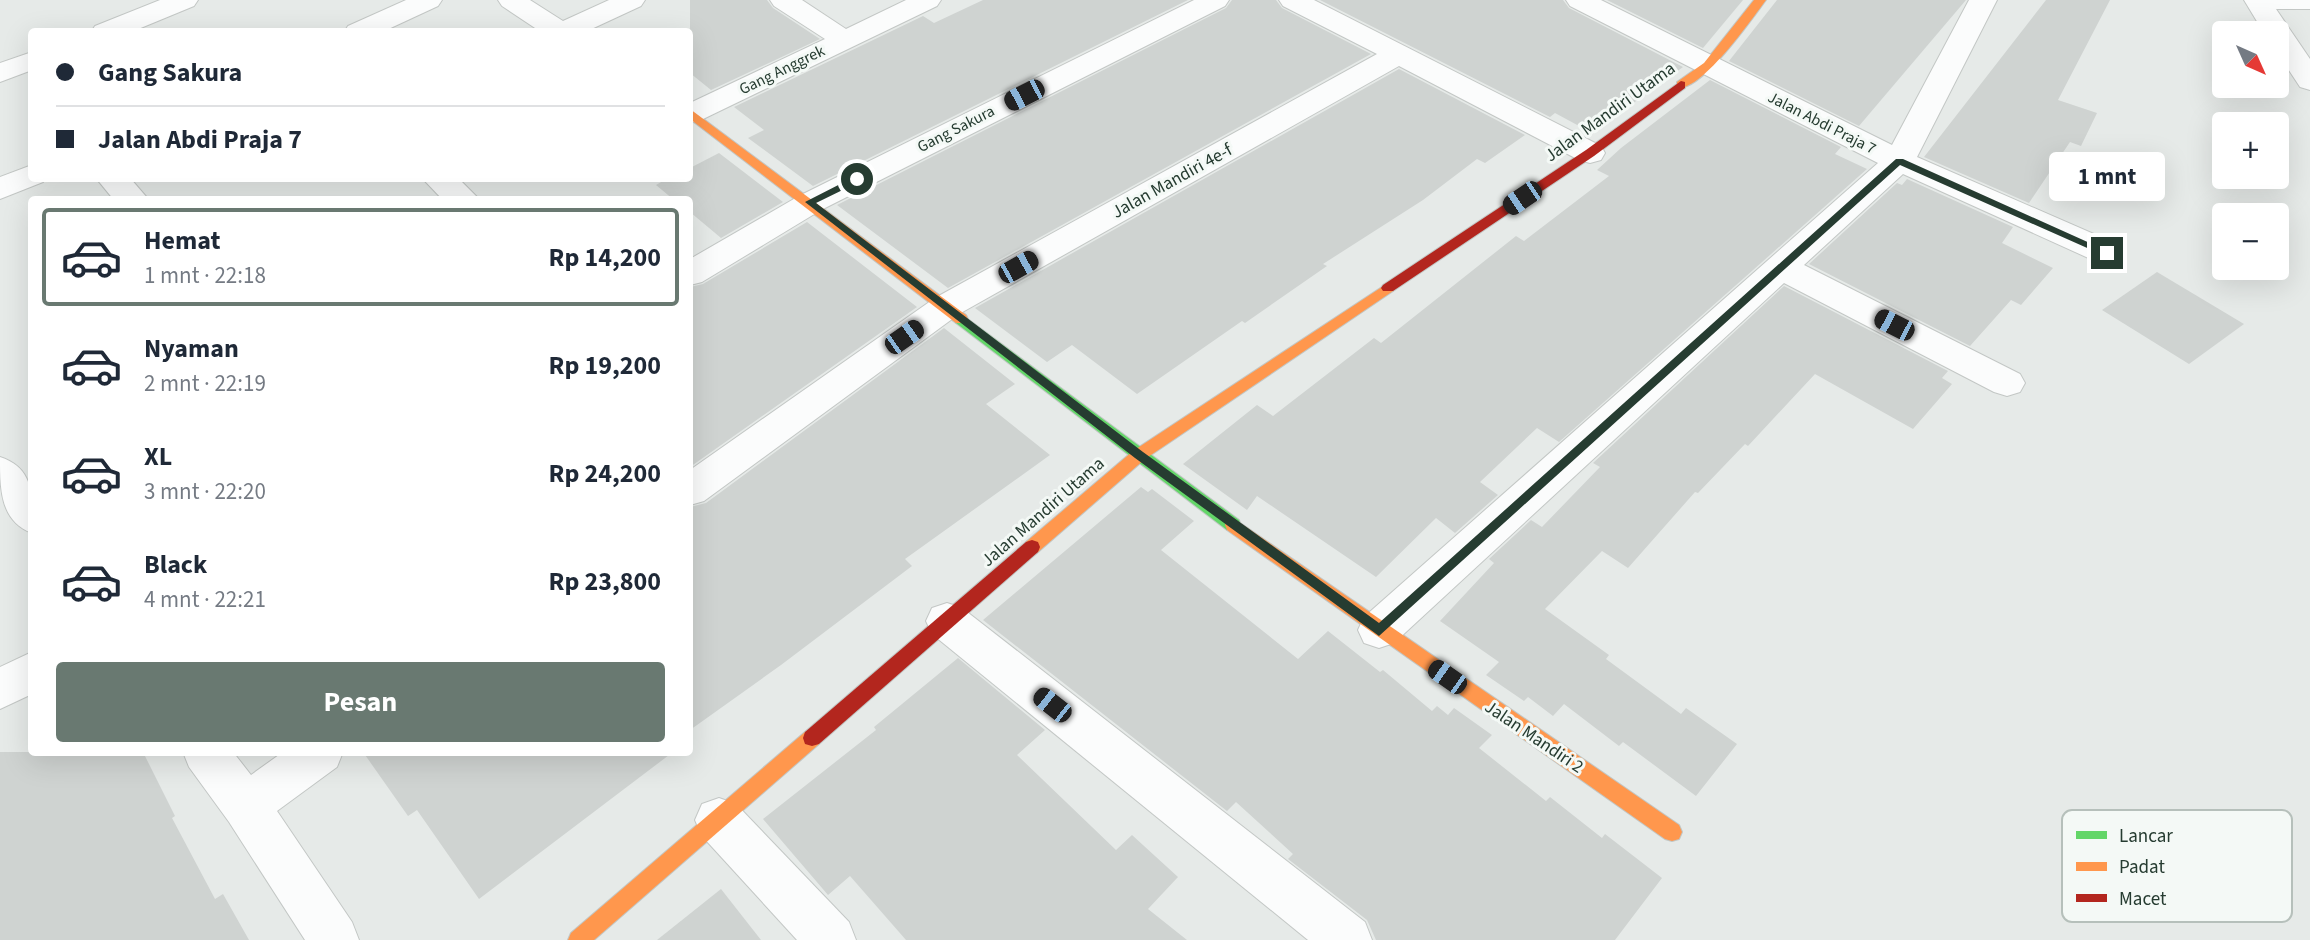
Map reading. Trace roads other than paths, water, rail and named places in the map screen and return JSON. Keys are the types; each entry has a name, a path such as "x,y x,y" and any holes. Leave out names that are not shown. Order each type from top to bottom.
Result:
{"street":[{"path":"115,28 184,0"},
{"path":"367,28 428,0"},
{"path":"512,0 555,28"},
{"path":"570,28 631,0"},
{"name":"Gang Anggrek","path":"784,0 845,40"},
{"path":"845,40 927,0"},
{"name":"Gang Sakura","path":"693,272 810,202 1215,0"},
{"path":"1293,0 1590,153"},
{"name":"Jalan Abdi Praja 7","path":"1580,0 1899,161 2107,253"},
{"name":"Jalan Mandiri Utama","path":"578,940 1139,455 1590,153 1708,65 1760,0"},
{"path":"1379,630 1899,161 1983,0"},
{"path":"2310,1 2257,1 2310,81"},
{"name":"Gang Anggrek","path":"693,112 845,40"},
{"name":"Jalan Mandiri 4e-f","path":"693,488 947,306 1397,55"},
{"path":"0,73 28,62"},
{"name":"Jalan Mandiri 2","path":"693,115 947,306 1139,455 1379,630 1672,832"},
{"path":"0,189 28,176"},
{"path":"115,182 129,196"},
{"path":"442,182 459,196"},
{"path":"1780,267 2007,383"},
{"path":"0,472 28,511"},
{"path":"947,621 1347,940"},
{"path":"0,690 28,673"},
{"path":"208,756 246,806 334,940"},
{"path":"246,806 315,756"},
{"path":"719,820 831,940"}]}
